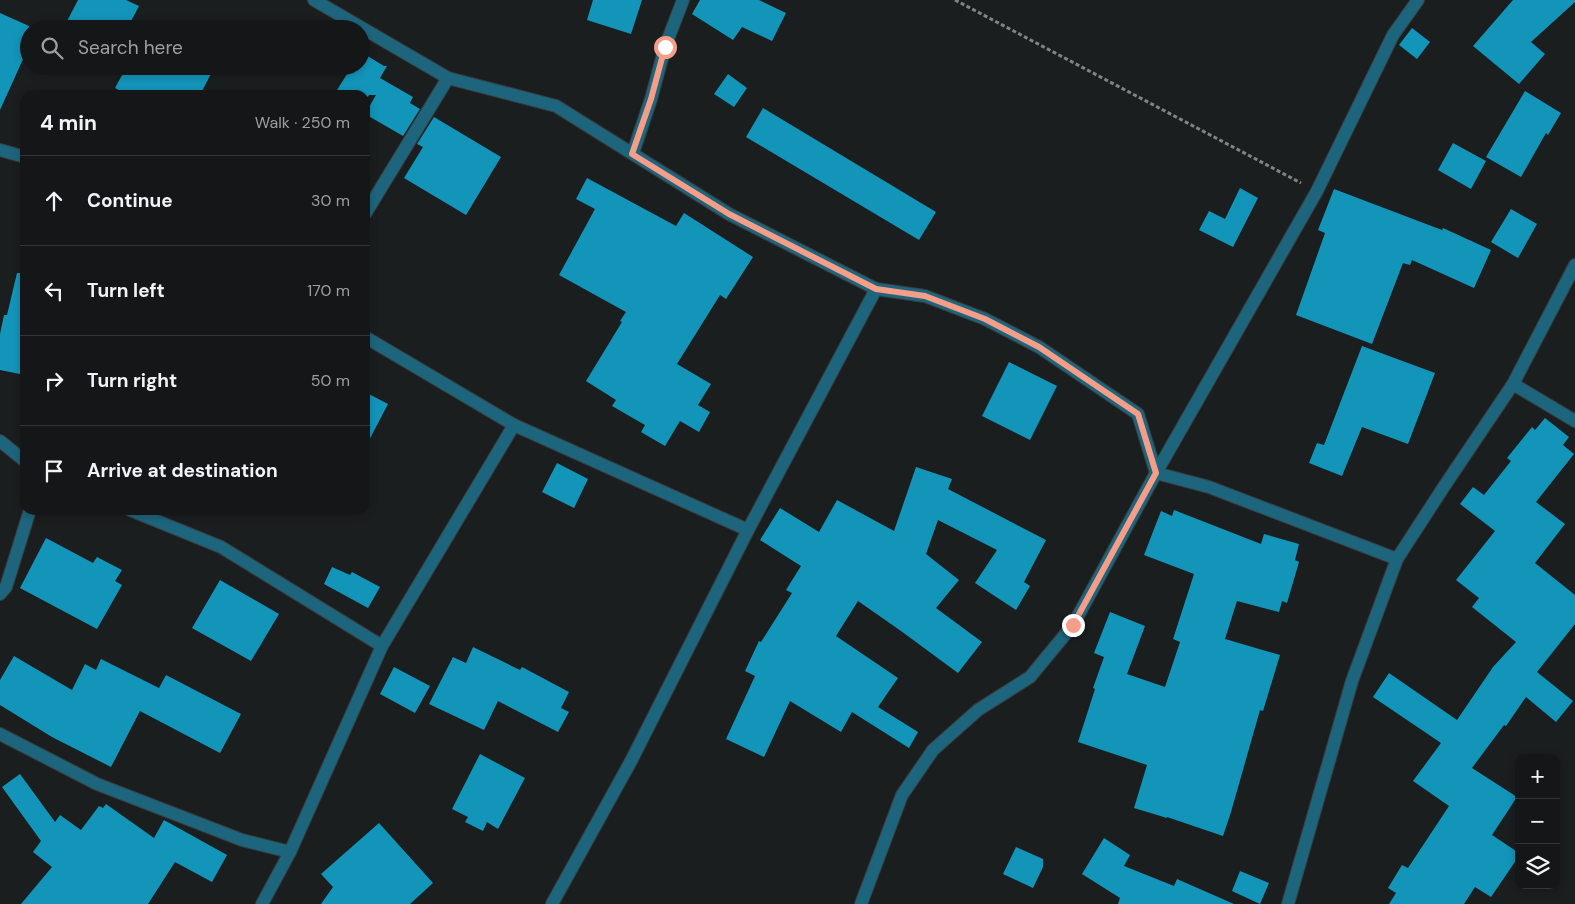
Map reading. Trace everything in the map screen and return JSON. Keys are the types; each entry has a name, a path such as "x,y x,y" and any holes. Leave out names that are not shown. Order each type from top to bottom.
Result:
{"street":[{"path":"314,0 348,20"},
{"path":"632,154 651,99 665,47 683,0"},
{"path":"861,904 902,795 933,750 978,710 1030,677 1073,625 1156,473 1318,191 1393,35 1418,0"},
{"path":"370,33 448,78 556,106 729,214 876,289 925,296 985,319 1039,347 1138,414 1156,473"},
{"path":"370,206 448,78"},
{"path":"0,152 20,157"},
{"path":"1288,904 1352,681 1398,559 1513,384 1575,265"},
{"path":"552,904 630,762 748,530 876,289"},
{"path":"370,340 514,425 748,530"},
{"path":"1513,384 1575,421"},
{"path":"262,904 290,852 382,646 514,425"},
{"path":"0,441 20,457"},
{"path":"1156,473 1209,487 1398,559"},
{"path":"0,594 6,587 28,515"},
{"path":"143,515 221,546 382,646"},
{"path":"0,734 97,784 242,840 290,852"}],"path":[{"path":"955,0 1318,191"}],"building":[{"path":"78,0 126,0 139,6 132,20 68,20"},
{"path":"593,0 642,0 631,34 587,20"},
{"path":"700,0 759,0 786,13 772,41 742,27 733,40 692,14"},
{"path":"1513,0 1575,0 1531,42 1545,54 1519,84 1473,46"},
{"path":"0,13 20,22 20,66 0,110"},
{"path":"1412,28 1430,42 1417,59 1399,45"},
{"path":"370,57 387,66 380,78 413,97 410,103 420,109 403,136 370,117 370,105 376,95 370,95 370,90 337,90 346,75 370,75"},
{"path":"728,74 747,88 734,107 714,94"},
{"path":"122,75 210,75 203,90 119,90 115,88"},
{"path":"1525,91 1561,113 1548,135 1546,133 1521,177 1486,157"},
{"path":"763,108 936,212 919,240 746,137"},
{"path":"434,117 501,157 466,215 404,178 423,147 417,144"},
{"path":"1453,143 1486,161 1471,189 1438,170"},
{"path":"587,178 676,226 684,213 753,257 726,299 720,295 677,364 711,384 698,405 710,412 699,432 680,421 665,446 641,432 645,425 612,406 616,400 586,381 622,322 620,321 626,312 559,275 595,209 576,199"},
{"path":"1240,188 1258,198 1233,247 1199,230 1209,211 1225,219"},
{"path":"1334,189 1442,230 1443,228 1491,250 1474,288 1412,260 1410,265 1403,263 1372,344 1296,315 1325,233 1318,230"},
{"path":"1511,209 1537,224 1518,258 1491,242"},
{"path":"17,273 20,273 20,374 0,370 0,334 4,315 7,315"},
{"path":"1362,346 1435,373 1408,444 1362,427 1342,476 1309,463 1317,443 1324,445"},
{"path":"1009,362 1057,386 1030,440 982,416"},
{"path":"370,395 388,404 370,438"},
{"path":"1545,418 1569,437 1563,445 1574,454 1536,502 1565,524 1535,563 1575,595 1575,624 1537,672 1573,701 1556,722 1526,697 1506,726 1504,725 1472,768 1515,796 1515,800 1492,835 1515,850 1515,862 1491,897 1475,887 1464,904 1389,904 1396,893 1388,888 1402,865 1408,868 1449,806 1413,781 1441,743 1373,697 1389,673 1457,720 1493,667 1516,642 1472,607 1479,598 1456,580 1495,531 1460,504 1473,487 1484,495 1511,461 1507,458 1532,427 1535,430"},
{"path":"557,463 588,479 574,508 542,492"},
{"path":"916,467 952,479 948,489 1046,540 1024,582 1030,586 1016,610 975,583 997,550 938,520 926,554 959,580 936,608 982,642 958,673 858,601 836,636 898,678 878,707 918,732 909,748 852,712 841,732 790,701 764,757 726,739 755,676 745,671 759,641 761,642 792,593 786,590 801,566 760,540 780,508 819,532 837,500 894,531"},
{"path":"1174,510 1261,544 1264,534 1299,544 1295,560 1299,562 1287,603 1282,601 1279,612 1237,601 1225,639 1280,655 1263,711 1260,710 1223,836 1134,808 1147,765 1078,742 1104,657 1094,653 1110,612 1145,626 1127,674 1165,687 1180,642 1173,639 1194,574 1144,555 1161,511 1172,516"},
{"path":"46,538 93,563 97,557 122,570 115,581 122,585 97,629 20,588"},
{"path":"332,567 350,575 352,572 380,587 368,608 324,584"},
{"path":"220,580 279,614 251,661 192,628"},
{"path":"473,647 520,670 522,667 569,692 561,708 569,712 558,732 498,701 484,730 429,704 453,657 466,663"},
{"path":"14,656 72,690 85,664 96,670 101,659 159,688 166,675 241,714 220,753 140,711 111,767 52,737 0,705 0,680"},
{"path":"394,667 430,686 415,713 380,694"},
{"path":"480,754 525,778 498,829 487,822 483,831 465,822 468,817 452,809"},
{"path":"20,774 55,822 60,815 81,830 99,806 103,808 106,804 154,838 164,820 227,855 212,882 175,862 148,904 21,904 52,867 33,852 41,841 2,787"},
{"path":"379,823 433,883 410,904 321,904 333,887 321,874"},
{"path":"1104,838 1130,855 1124,866 1174,886 1177,879 1234,904 1118,904 1120,898 1082,874"},
{"path":"1016,847 1043,859 1043,867 1033,888 1003,874"},
{"path":"1240,871 1269,883 1260,904 1232,891"}],"route":[{"path":"665,47 651,99 632,154 729,214 876,289 925,296 985,319 1039,347 1138,414 1156,473 1073,625"}]}
